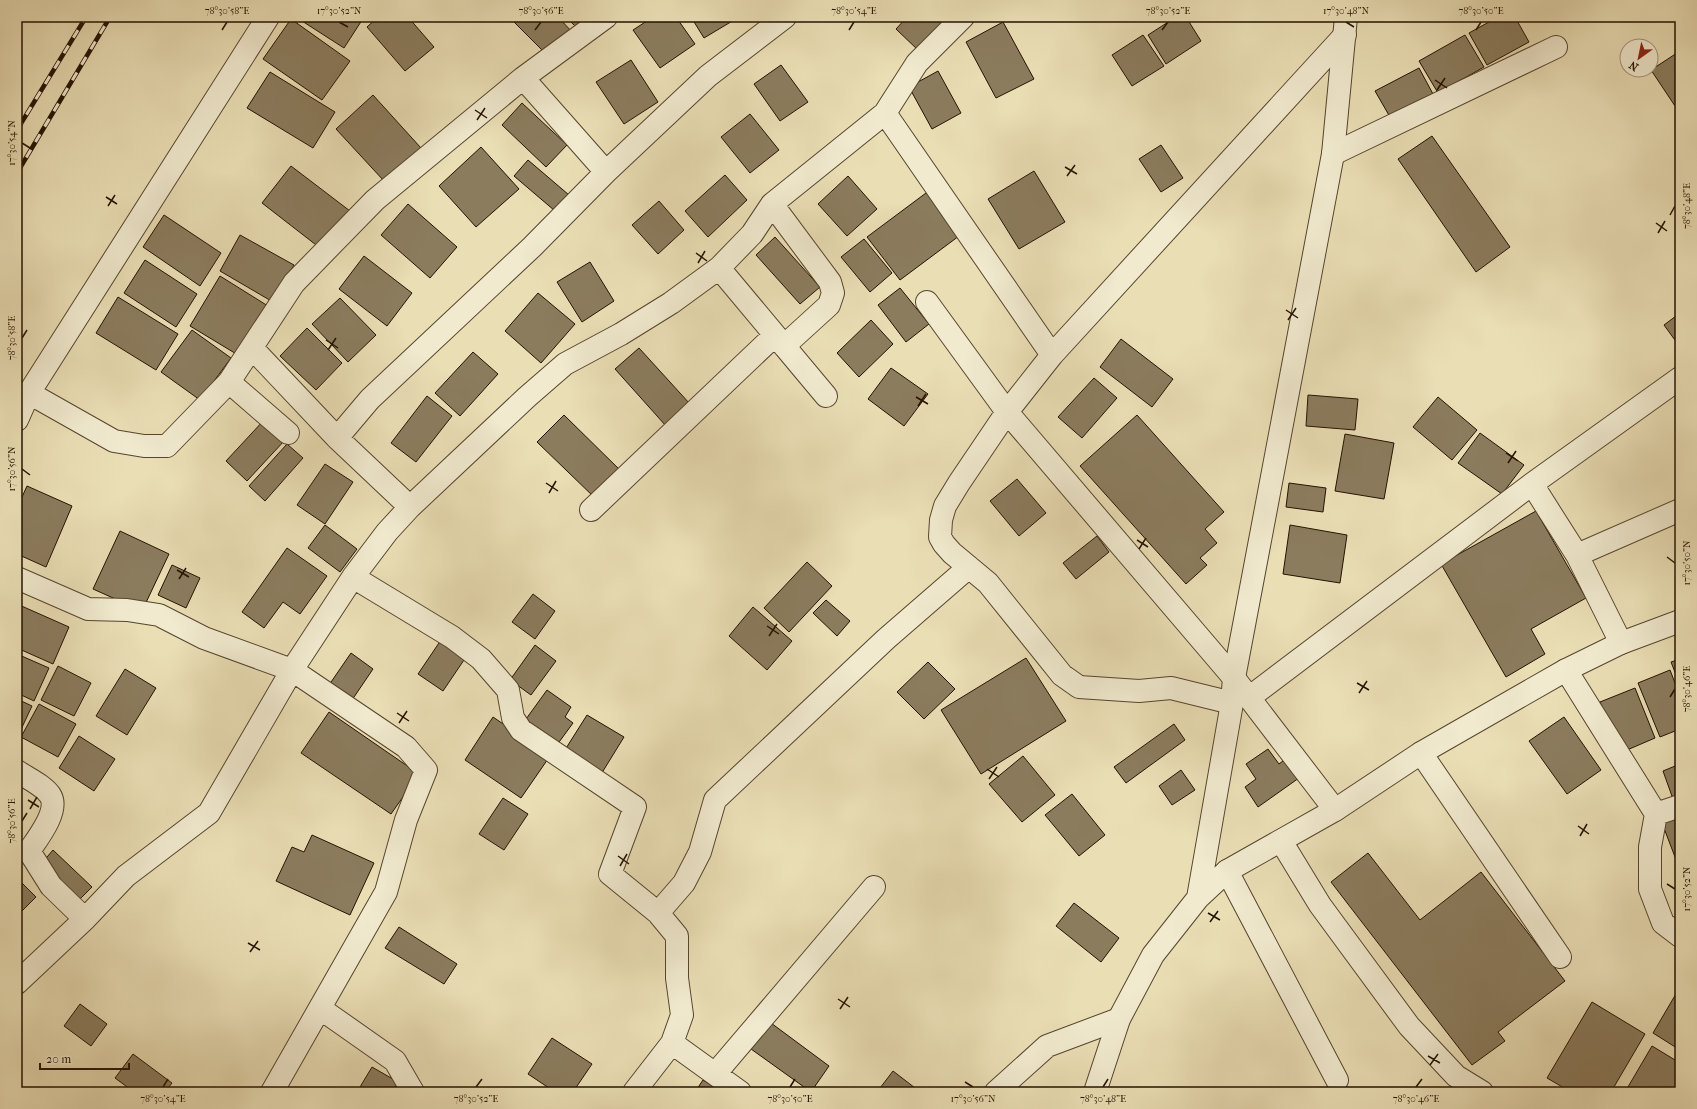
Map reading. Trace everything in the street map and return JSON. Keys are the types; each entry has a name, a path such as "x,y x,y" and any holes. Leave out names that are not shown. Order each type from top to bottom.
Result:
{"street":[{"path":"17,420 29,393 268,17"},
{"path":"29,393 114,441 144,446 167,446 229,382 294,283 354,221 376,200 523,78 606,17"},
{"path":"337,438 370,399 532,247 606,172 708,76 785,17"},
{"path":"17,984 85,920 126,876 209,813 292,670 353,577 387,532 410,506 527,397 565,364 621,334 671,303 719,268 752,234 772,204 886,113 916,62 963,17"},
{"path":"1234,678 1333,154 1346,26"},
{"path":"1241,700 1171,688 1139,691 1079,687 1062,675 988,583 969,568 944,544 940,537 941,520 945,506 959,483 1007,412 1052,355 1346,26"},
{"path":"1333,154 1556,47"},
{"path":"523,78 606,172"},
{"path":"886,113 1052,355"},
{"path":"591,510 780,340 829,305 833,293 830,282 772,204"},
{"path":"719,268 826,396"},
{"path":"927,302 1007,412 1234,678 1241,700 1335,810"},
{"path":"252,348 337,438 410,506"},
{"path":"1198,898 1241,700 1532,484 1680,378"},
{"path":"229,382 288,433"},
{"path":"1532,484 1577,556 1621,643"},
{"path":"1577,556 1680,510"},
{"path":"658,913 684,883 700,852 715,800 886,639 969,568"},
{"path":"353,577 452,637 481,659 508,690 513,718 521,730 635,807 610,874 658,913 677,936 677,978 682,1015 672,1043 634,1092"},
{"path":"17,578 88,609 127,610 158,615 204,638 292,670 406,747 426,770 406,820 386,892 321,1009 272,1092"},
{"path":"1095,1092 1119,1020 1153,955 1198,898 1228,871 1335,810 1421,753 1566,670 1621,643 1680,620"},
{"path":"1566,670 1656,814 1650,847 1650,889 1662,923 1680,936"},
{"path":"1421,753 1560,957"},
{"path":"17,772 46,791 51,796 53,805 50,817 30,851 50,886 85,920"},
{"path":"1656,814 1680,806"},
{"path":"1282,841 1320,905 1409,1026 1456,1076 1482,1092"},
{"path":"1228,871 1337,1080"},
{"path":"714,1074 874,887"},
{"path":"321,1009 395,1061 413,1092"},
{"path":"996,1092 1047,1046 1119,1020"},
{"path":"672,1043 740,1092"}],"building":[{"path":"305,17 364,17 344,48 302,21"},
{"path":"378,17 408,17 434,47 405,71 367,27"},
{"path":"509,17 558,17 574,34 550,58"},
{"path":"566,17 594,17 580,31"},
{"path":"653,17 676,17 695,44 660,68 633,30"},
{"path":"691,17 739,17 704,38"},
{"path":"907,17 951,17 919,51 896,29"},
{"path":"1176,17 1186,17 1201,41 1166,64 1148,35"},
{"path":"1498,17 1515,17 1529,42 1487,65 1469,33"},
{"path":"291,19 350,61 322,100 263,59"},
{"path":"1003,22 1034,79 996,98 966,42"},
{"path":"1143,35 1164,66 1132,86 1112,55"},
{"path":"1465,35 1484,67 1438,93 1419,61"},
{"path":"1680,51 1680,103 1675,106 1656,78 1659,78 1659,65"},
{"path":"631,60 658,102 624,124 596,82"},
{"path":"781,65 808,102 780,121 754,84"},
{"path":"1419,68 1433,94 1390,117 1375,91"},
{"path":"938,71 961,113 932,129 909,87"},
{"path":"270,72 335,112 313,148 247,108"},
{"path":"373,95 421,148 384,181 336,129"},
{"path":"522,103 567,145 546,167 502,125"},
{"path":"750,114 779,150 750,173 721,137"},
{"path":"1432,136 1510,247 1476,272 1398,159"},
{"path":"1161,145 1183,178 1161,192 1139,159"},
{"path":"481,147 519,189 476,227 439,186"},
{"path":"528,160 569,195 555,211 514,176"},
{"path":"291,166 350,211 320,248 262,203"},
{"path":"1034,171 1065,222 1019,249 988,199"},
{"path":"725,175 747,200 708,237 685,211"},
{"path":"848,176 877,209 847,236 818,204"},
{"path":"930,190 963,233 900,280 867,237"},
{"path":"659,201 684,230 658,254 632,225"},
{"path":"408,204 457,247 430,278 381,235"},
{"path":"164,215 221,253 200,286 143,247"},
{"path":"240,235 294,265 273,302 220,271"},
{"path":"775,237 820,287 800,304 756,255"},
{"path":"864,239 892,273 870,292 841,257"},
{"path":"364,256 412,293 387,326 339,289"},
{"path":"145,260 197,294 176,327 124,293"},
{"path":"590,262 614,301 582,322 557,282"},
{"path":"220,276 268,306 238,355 190,326"},
{"path":"900,288 929,324 906,342 878,305"},
{"path":"538,293 575,324 541,363 505,331"},
{"path":"118,297 178,334 156,370 96,333"},
{"path":"340,298 376,335 348,362 312,324"},
{"path":"1680,313 1680,347 1664,325"},
{"path":"871,320 893,344 859,377 837,353"},
{"path":"307,328 342,363 316,390 280,356"},
{"path":"192,330 231,358 200,400 161,372"},
{"path":"1121,339 1173,379 1152,407 1100,367"},
{"path":"639,348 690,404 666,426 615,369"},
{"path":"473,352 498,374 460,416 435,393"},
{"path":"891,368 928,394 904,426 868,399"},
{"path":"1094,378 1117,398 1082,438 1058,417"},
{"path":"1308,395 1358,399 1355,430 1306,426"},
{"path":"427,396 452,416 416,462 391,443"},
{"path":"1438,397 1477,430 1452,460 1413,427"},
{"path":"564,415 622,472 596,499 537,442"},
{"path":"1137,415 1224,512 1205,529 1217,543 1200,558 1207,565 1186,584 1080,466"},
{"path":"264,420 285,440 247,481 226,461"},
{"path":"1480,433 1524,465 1502,494 1458,463"},
{"path":"1345,434 1394,443 1384,499 1335,491"},
{"path":"287,444 303,458 265,501 249,486"},
{"path":"325,464 353,482 325,524 297,505"},
{"path":"1017,479 1046,513 1019,536 990,501"},
{"path":"1289,483 1326,488 1323,512 1286,507"},
{"path":"27,486 72,506 46,567 17,554 17,508"},
{"path":"1536,511 1586,598 1531,629 1545,654 1506,677 1441,564"},
{"path":"325,525 357,549 340,572 308,548"},
{"path":"1290,525 1347,535 1340,583 1283,574"},
{"path":"120,531 169,554 142,611 93,589"},
{"path":"1097,536 1109,552 1076,579 1063,563"},
{"path":"287,548 327,576 300,614 283,602 264,628 242,612"},
{"path":"807,562 832,586 789,632 764,608"},
{"path":"172,565 200,578 186,608 158,595"},
{"path":"533,594 555,611 535,639 512,622"},
{"path":"826,600 850,621 837,636 813,613"},
{"path":"17,604 69,627 53,664 17,648"},
{"path":"753,607 792,641 767,670 729,636"},
{"path":"441,640 466,657 443,691 418,674"},
{"path":"535,645 556,661 531,695 510,680"},
{"path":"351,653 373,669 352,700 329,685"},
{"path":"17,654 49,668 34,701 17,693"},
{"path":"1026,658 1066,721 981,774 941,710"},
{"path":"1680,659 1680,685 1671,662"},
{"path":"928,662 955,689 924,719 897,692"},
{"path":"58,666 91,683 74,716 41,700"},
{"path":"125,669 156,688 127,735 96,716"},
{"path":"1670,670 1680,696 1680,729 1660,737 1638,683"},
{"path":"1635,688 1655,738 1620,753 1600,702"},
{"path":"547,690 571,707 565,717 573,723 554,749 521,726"},
{"path":"17,699 32,706 17,738"},
{"path":"39,704 76,724 58,757 21,737"},
{"path":"329,712 419,774 391,814 301,753"},
{"path":"587,715 624,737 600,776 563,753"},
{"path":"493,717 550,756 521,798 465,760"},
{"path":"1564,717 1601,770 1567,794 1529,741"},
{"path":"1174,724 1185,740 1126,783 1114,767"},
{"path":"79,736 115,759 94,791 59,768"},
{"path":"1268,749 1279,764 1292,754 1306,773 1258,807 1245,787 1256,779 1246,764"},
{"path":"1023,756 1055,795 1022,822 989,784"},
{"path":"1680,764 1680,796 1673,799 1663,771"},
{"path":"1181,770 1195,790 1172,805 1159,786"},
{"path":"1072,794 1105,835 1079,856 1045,815"},
{"path":"503,798 528,814 504,850 479,834"},
{"path":"1680,816 1680,870 1662,823"},
{"path":"312,835 374,863 350,915 276,881 292,847 304,852"},
{"path":"53,850 92,887 79,900 41,864"},
{"path":"1368,853 1420,920 1481,872 1565,981 1498,1032 1505,1041 1472,1065 1331,882"},
{"path":"17,878 36,897 17,916"},
{"path":"1074,903 1119,938 1101,962 1056,926"},
{"path":"399,927 457,964 444,984 385,948"},
{"path":"1680,987 1680,1050 1653,1033"},
{"path":"1592,1002 1645,1034 1611,1092 1571,1092 1547,1078"},
{"path":"80,1004 107,1024 91,1046 64,1026"},
{"path":"771,1023 829,1066 811,1092 751,1049"},
{"path":"552,1038 592,1064 573,1092 555,1092 528,1074"},
{"path":"1652,1046 1680,1063 1679,1092 1625,1092"},
{"path":"133,1054 172,1083 165,1092 134,1092 115,1078"},
{"path":"372,1067 398,1082 393,1092 357,1092"},
{"path":"893,1071 919,1091 919,1092 877,1092"},
{"path":"703,1080 722,1092 695,1092"}],"railway":[{"path":"17,130 86,17"},
{"path":"17,173 110,17"}]}
